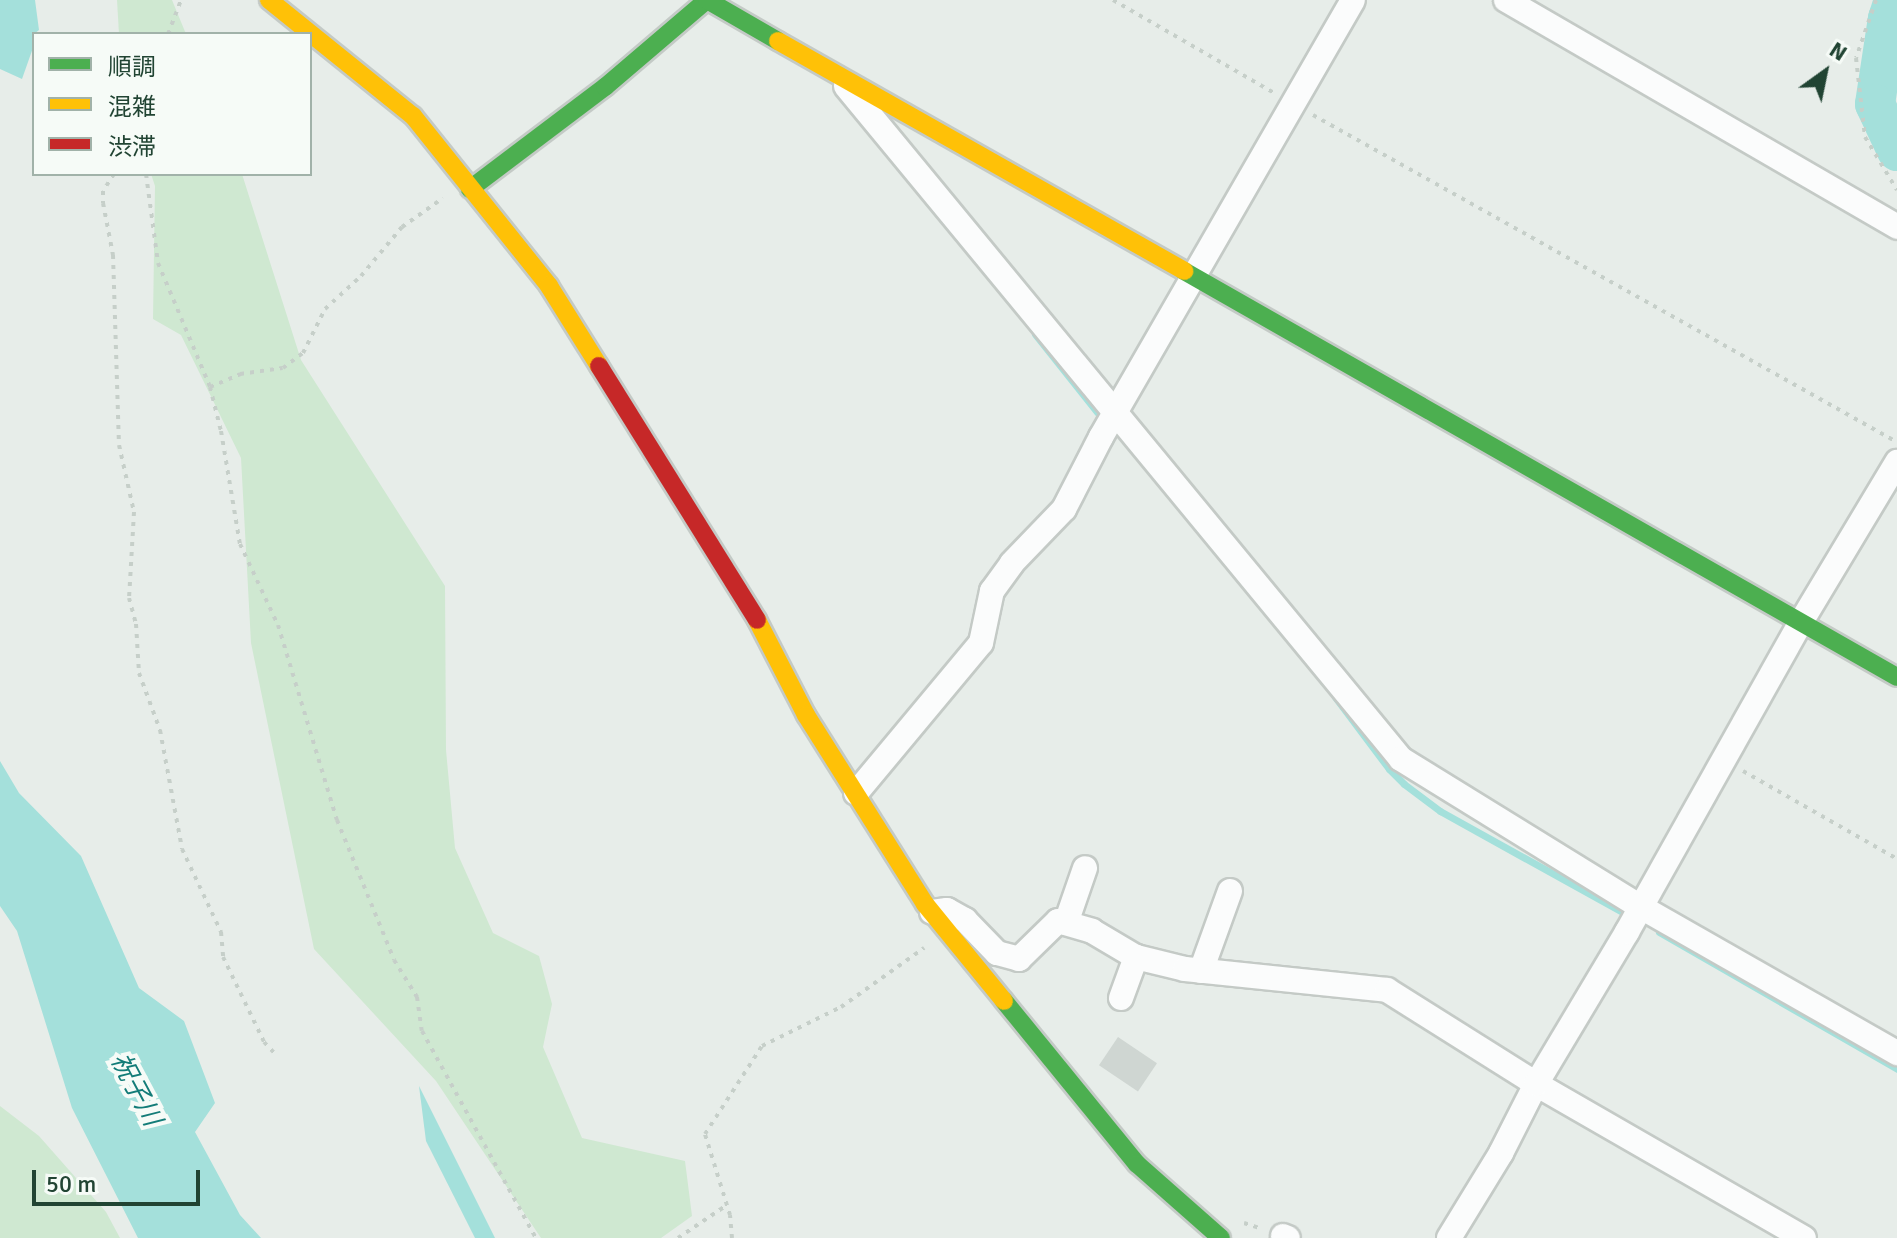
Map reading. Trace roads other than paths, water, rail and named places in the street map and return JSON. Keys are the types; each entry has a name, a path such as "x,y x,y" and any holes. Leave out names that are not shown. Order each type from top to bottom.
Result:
{"street":[{"path":"269,0 309,32"},
{"path":"467,186 605,87 707,0 1897,677"},
{"path":"856,793 981,643 992,591 1012,563 1064,509 1353,0"},
{"path":"1506,0 1897,227"},
{"path":"312,35 413,116 549,286 766,635 806,715 932,912 1137,1164 1221,1238"},
{"path":"839,77 1401,759 1641,907 1897,1053"},
{"path":"1449,1238 1501,1153 1536,1084 1641,907 1801,622 1897,462"},
{"path":"1066,923 1085,868"},
{"path":"1201,971 1230,891"},
{"path":"932,912 947,910 965,920 997,953 1019,959 1058,921 1092,931 1136,957 1201,971 1387,990 1536,1084 1804,1238"},
{"path":"1121,998 1136,957"}],"water":[{"path":"0,0 35,0 39,30 32,32 32,51 22,79 0,69"},
{"name":"祝子川","path":"0,761 19,793 81,856 139,988 184,1021 215,1103 195,1132 240,1215 261,1238 138,1238 72,1108 17,931 0,906"},
{"path":"419,1086 495,1238 475,1238 426,1141"}],"waterway":[{"path":"1894,0 1888,18 1875,104 1897,151"},
{"path":"1035,334 1097,412"},
{"path":"1335,697 1389,769 1440,811 1626,914"},
{"path":"1659,932 1897,1069"}]}
